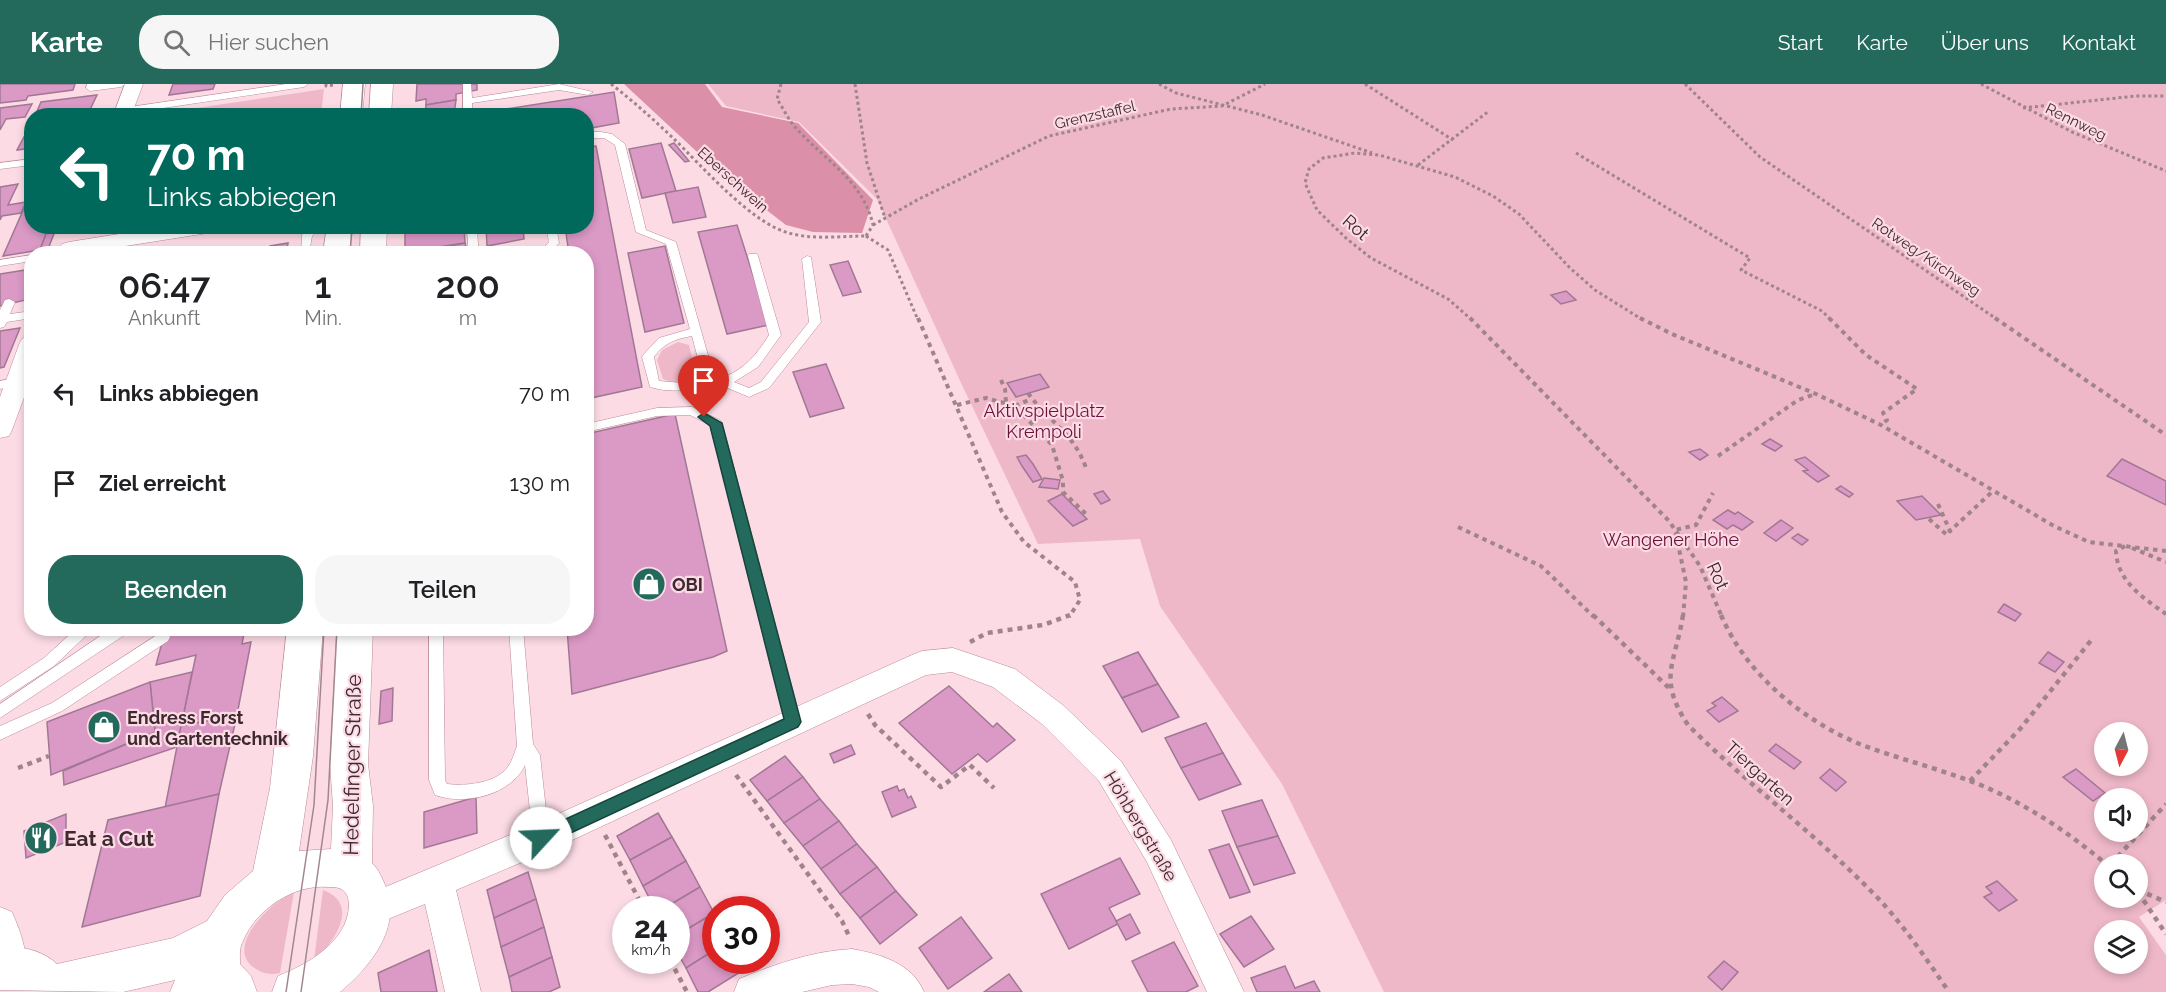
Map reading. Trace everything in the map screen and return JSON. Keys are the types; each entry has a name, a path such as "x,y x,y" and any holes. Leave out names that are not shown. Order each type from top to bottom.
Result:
{"street":[{"path":"124,108 134,84"},
{"path":"352,108 354,84"},
{"path":"380,108 382,84"},
{"path":"99,246 168,234"},
{"path":"0,430 8,384 24,356"},
{"path":"271,882 280,849 296,738 304,636"},
{"name":"Hedelfinger Straße","path":"355,636 349,764 353,806 351,871 364,882 369,895 370,910"},
{"path":"294,992 334,981 364,931 370,910 541,838 922,663 953,660"},
{"name":"Höhbergstraße","path":"953,660 1004,678 1053,715 1110,771 1159,851 1226,992"},
{"path":"218,988 218,960 222,936 247,900 271,882 291,873 320,866 351,871"},
{"path":"437,883 463,992"},
{"path":"0,924 4,935 5,968 27,968 39,976 46,990 178,958 222,936"},
{"path":"752,992 815,969 863,966 899,985 906,992"}],"lane":[{"path":"91,84 90,88 121,84"},
{"path":"153,108 304,84"},
{"path":"467,84 467,108"},
{"path":"467,101 559,87 588,92"},
{"path":"594,135 606,134 620,144 641,232 671,242 708,375 748,393 757,391 765,385 815,322 807,259"},
{"path":"0,161 24,157"},
{"path":"0,166 24,163"},
{"path":"723,382 741,376 753,366 775,335 753,256"},
{"path":"0,262 24,263"},
{"path":"0,269 24,264"},
{"path":"1,321 9,302"},
{"path":"1,321 24,316"},
{"path":"696,332 667,338 656,345 648,357 654,384 671,390 698,383 708,375"},
{"path":"594,426 657,412 692,411 716,423 793,722"},
{"path":"0,695 49,662 78,636"},
{"path":"0,712 112,636"},
{"path":"436,636 437,780 441,790 448,793 467,792 499,783 515,770 525,746 517,636"},
{"path":"0,734 57,706 163,637"},
{"path":"525,746 532,755 541,838"}],"path":[{"name":"Eberschwein","path":"611,84 636,102 715,179 765,222 779,231 796,234 866,236"},
{"path":"781,84 777,99 793,125 842,171 872,211 873,225 866,236 888,250 1002,512 1024,542 1075,582 1080,600 1069,617 1043,625 987,633 970,642 953,660"},
{"path":"855,84 867,163 885,218"},
{"path":"1159,84 1176,93 1262,115 1379,155"},
{"name":"Grenzstaffel","path":"873,225 1003,157 1049,136 1171,109 1222,106 1265,84"},
{"path":"1365,84 1453,140"},
{"name":"Rotweg/Kirchweg","path":"1685,84 1760,157 2166,435"},
{"name":"Rennweg","path":"1981,84 2023,108 2127,157 2166,171"},
{"path":"2023,108 2136,96 2166,96"},
{"path":"1418,165 1489,111"},
{"name":"Rot","path":"2096,854 2031,809 1970,781 1860,744 1806,715 1767,683 1731,639 1700,566 1669,521 1476,323 1448,300 1371,258 1317,210 1305,183 1309,169 1323,159 1337,154 1354,153 1379,155 1455,177 1493,196 1519,214 1570,268 1595,290 1628,312 1672,334 1816,394 1881,425 2054,526 2089,542 2125,545"},
{"path":"1576,153 1750,258 1741,270 1822,312 1866,355 1917,389 1883,413 1887,420 1881,425"},
{"path":"1001,380 1005,389 1006,402"},
{"path":"1028,393 1031,399 1079,446 1086,468"},
{"path":"1718,456 1780,411 1798,400 1816,394"},
{"path":"957,405 986,398 1015,406 1052,445 1063,481 1063,492 1086,514"},
{"path":"1015,406 1031,399"},
{"path":"1929,519 1947,535 1994,490"},
{"path":"1669,688 1674,653 1683,618 1686,582 1675,530 1696,525 1713,494"},
{"path":"1938,504 1950,531"},
{"path":"1458,527 1541,566 1669,688"},
{"path":"2166,551 2125,545 2116,551 2115,562 2123,577 2166,614"},
{"path":"2125,545 2166,562"},
{"path":"1970,781 2020,729 2093,638"},
{"name":"Tiergarten","path":"1669,688 1676,707 1688,725 1873,893 1919,949 1949,992"},
{"path":"856,693 875,725 940,787 970,765 994,788"},
{"path":"721,754 842,921 863,966"},
{"path":"18,768 49,756"},
{"path":"2118,854 2166,804"},
{"path":"594,814 637,896"},
{"path":"2148,895 2166,902"},
{"path":"2148,906 2166,934"},
{"path":"677,974 687,992"}],"green space":[{"name":"Wangener Höhe","path":"708,84 2166,84 2166,900 2139,917 2141,920 2094,920 2094,974 2148,974 2148,930 2166,955 2166,992 1384,992 1282,784 1160,606 1140,539 1038,544 877,199 799,122 726,106"},
{"path":"324,89 322,108 197,108"},
{"path":"678,342 689,345 695,370 685,380 672,382 663,379 657,360 662,350"},
{"path":"323,890 334,896 340,904 342,914 336,934 314,960"},
{"path":"294,892 280,973 269,974 260,971 253,967 246,958 244,947 248,936 274,904"}],"shaded area":[{"path":"624,84 705,84 722,107 798,123 873,200 862,233 813,232 786,225 724,177"}],"building":[{"path":"0,84 75,84 73,90 28,96 26,100 0,103"},
{"path":"173,84 215,84 213,89 169,95"},
{"path":"417,84 477,84 477,90 456,94 456,100 426,105 426,99 416,101"},
{"path":"614,92 619,123 594,128 594,108 512,108"},
{"path":"97,95 91,108 38,108 41,102"},
{"path":"456,100 455,108 426,108 426,105"},
{"path":"32,104 30,108 24,108 24,117 6,119 0,130 0,108"},
{"path":"24,137 24,149 17,150"},
{"path":"661,143 676,191 642,198 629,149"},
{"path":"674,143 689,161 685,162 669,145"},
{"path":"594,146 596,146 642,387 594,397 594,246 568,246 566,234 594,234"},
{"path":"18,184 8,205 24,202 21,213 2,216 0,220 0,187"},
{"path":"698,187 706,217 673,223 665,193"},
{"path":"24,208 24,234 46,234 42,246 24,246 24,253 3,256"},
{"path":"737,225 769,325 727,334 698,232"},
{"path":"46,234 54,234 49,246 42,246"},
{"path":"405,234 464,234 465,243 445,246 405,246"},
{"path":"486,234 524,234 524,239 487,246"},
{"path":"288,243 287,246 270,246"},
{"path":"465,243 466,246 449,246"},
{"path":"665,246 684,323 645,332 628,253"},
{"path":"848,261 861,292 843,296 830,265"},
{"path":"24,270 24,300 0,306 0,274"},
{"path":"1566,291 1576,300 1561,304 1551,295"},
{"path":"20,328 4,367 0,368 0,331"},
{"path":"826,364 844,408 810,417 793,372"},
{"path":"1040,374 1049,387 1016,397 1007,383"},
{"name":"OBI","path":"675,414 727,651 713,657 572,694 568,636 594,636 594,432"},
{"path":"1770,439 1782,446 1775,451 1762,444"},
{"path":"1700,449 1708,455 1700,460 1689,452"},
{"path":"1026,455 1042,479 1033,482 1022,466 1017,457"},
{"path":"1805,457 1829,476 1818,482 1803,471 1808,470 1795,460"},
{"path":"2122,459 2166,481 2166,505 2107,476"},
{"path":"1044,478 1060,480 1058,489 1039,487"},
{"path":"1841,486 1853,494 1849,497 1836,489"},
{"path":"1103,491 1110,500 1101,504 1094,494"},
{"path":"1062,494 1087,519 1073,526 1048,501"},
{"path":"1922,496 1941,515 1916,520 1897,501"},
{"path":"1728,510 1735,514 1738,512 1753,522 1742,530 1733,525 1727,529 1713,520"},
{"path":"1781,520 1793,528 1776,541 1764,533"},
{"path":"1798,534 1808,540 1802,545 1792,538"},
{"path":"2004,604 2021,614 2015,621 1998,612"},
{"path":"164,636 244,636 242,644 251,642 237,715 181,726 196,655 156,665"},
{"path":"1138,652 1158,684 1122,698 1103,666"},
{"path":"2048,652 2064,662 2055,672 2039,663"},
{"path":"192,672 177,747 64,785 63,771 155,732 150,682"},
{"path":"150,682 155,732 51,775 47,722"},
{"path":"1158,684 1179,717 1142,732 1122,698"},
{"path":"949,686 993,727 997,723 1015,740 987,762 978,754 952,774 899,723"},
{"path":"393,688 392,721 379,724 381,691"},
{"path":"1722,697 1738,711 1719,722 1707,711 1716,706 1712,703"},
{"path":"237,715 219,794 165,808 181,726"},
{"path":"1206,723 1223,753 1181,768 1165,738"},
{"path":"1776,744 1801,762 1794,769 1769,751"},
{"path":"851,745 855,754 834,763 830,754"},
{"path":"1223,753 1241,784 1199,800 1181,768"},
{"path":"785,756 803,777 767,801 750,780"},
{"path":"1830,769 1846,782 1836,791 1820,778"},
{"path":"2076,769 2099,788 2094,788 2094,800 2093,801 2063,777"},
{"path":"803,777 820,799 784,823 767,801"},
{"path":"897,786 899,791 904,789 908,798 911,796 916,807 892,817 882,792"},
{"path":"219,794 200,896 82,927 108,820"},
{"path":"476,797 477,833 424,848 424,812"},
{"path":"820,799 839,821 803,846 784,823"},
{"path":"1262,800 1278,836 1237,847 1222,811"},
{"path":"658,813 672,837 630,860 617,836"},
{"path":"66,814 66,842 26,858 24,831"},
{"path":"839,821 857,844 821,869 803,846"},
{"path":"1278,836 1295,873 1254,885 1237,847"},
{"path":"672,837 686,861 643,886 630,860"},
{"path":"857,844 877,867 840,894 821,869"},
{"path":"1229,844 1250,892 1230,898 1209,850"},
{"path":"1120,858 1140,894 1109,908 1118,924 1069,949 1041,894"},
{"path":"686,861 700,887 685,896 648,896 643,886"},
{"path":"877,867 896,891 860,918 840,894"},
{"path":"528,872 536,899 494,918 487,890"},
{"path":"1997,881 2017,900 1999,911 1984,897 1992,893 1986,887"},
{"path":"700,887 705,896 702,896 702,920 690,928 690,896 685,896"},
{"path":"896,891 917,915 880,944 860,918"},
{"path":"536,899 544,927 501,947 494,918"},
{"path":"1130,914 1140,933 1126,940 1116,921"},
{"path":"1251,916 1274,949 1244,967 1220,934"},
{"path":"961,917 992,958 948,989 919,948"},
{"path":"702,920 702,958 690,965 690,928"},
{"path":"544,927 552,957 509,977 501,947"},
{"path":"1174,942 1198,986 1186,992 1148,992 1132,961"},
{"path":"429,950 437,992 381,992 378,973"},
{"path":"552,957 560,987 549,992 512,992 509,977"},
{"path":"702,958 702,974 737,974 708,992 698,992 689,974 690,965"},
{"path":"1724,961 1738,972 1722,990 1708,977"},
{"path":"1285,966 1295,988 1314,981 1320,992 1257,992 1251,978"},
{"path":"1009,974 1022,992 984,992"}],"tram line":[{"path":"362,108 363,84"},
{"path":"351,234 351,246"},
{"path":"286,992 314,805 324,636"},
{"path":"301,992 328,800 337,636"}],"place":[{"name":"OBI","path":"649,584"},
{"name":"Endress Forst und Gartentechnik","path":"104,727"},
{"name":"Eat a Cut","path":"41,838"}],"route":[{"path":"541,838 793,722 716,423 704,417"}],"park label":[{"name":"Aktivspielplatz Krempoli","path":"1044,420"}]}
